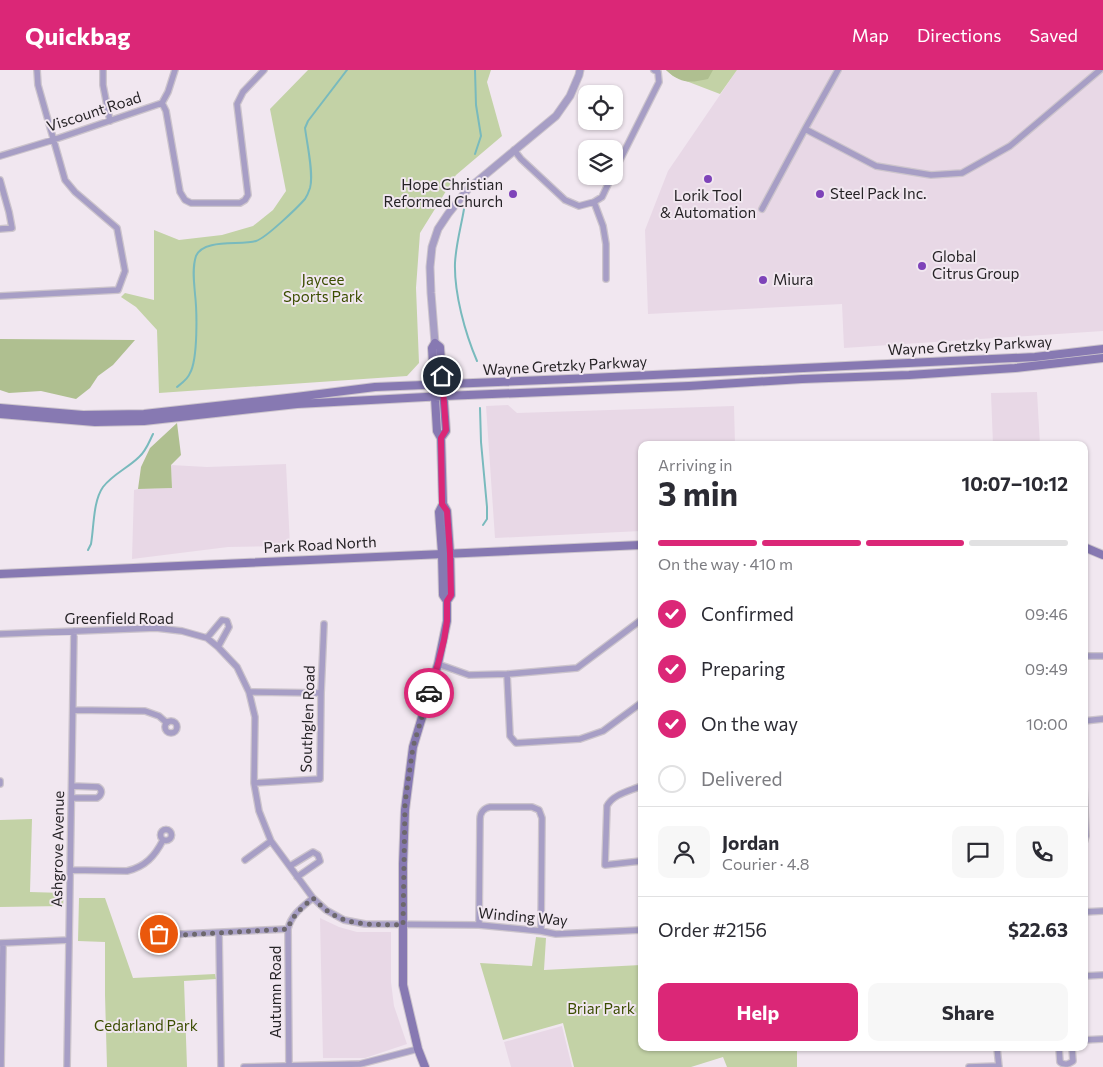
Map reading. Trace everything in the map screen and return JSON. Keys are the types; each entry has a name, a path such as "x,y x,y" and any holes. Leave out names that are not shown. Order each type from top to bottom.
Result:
{"main road":[{"path":"425,1067 418,1049 404,986 403,925 405,803 413,747 438,664 447,621 447,601 443,595 446,553 439,512 442,504 441,438 446,430 440,347 435,342 432,348 436,431 441,438"},
{"name":"Wayne Gretzky Parkway","path":"0,408 83,415 144,414 375,387 1035,357 1103,349"},
{"name":"Wayne Gretzky Parkway","path":"0,414 96,422 144,421 298,404 909,375 1015,368 1103,358"},
{"name":"Park Road North","path":"0,574 638,544"},
{"path":"1088,549 1103,555"}],"street":[{"path":"0,296 118,290 125,271 117,228 75,192 66,180 38,85 37,70"},
{"path":"103,70 102,85 110,121"},
{"name":"Viscount Road","path":"0,156 162,103 168,92 175,70"},
{"path":"162,103 166,111 180,192 185,200 191,203 240,203 248,195 237,104 243,92 264,70"},
{"path":"435,342 430,267 432,247 438,229 468,188 556,116 570,96 580,70"},
{"path":"623,154 659,82 658,72 654,70"},
{"path":"762,209 838,70"},
{"path":"805,129 876,166 931,176 962,173 1010,146 1100,70"},
{"path":"514,150 521,159 565,200 579,206 594,202 602,197 608,185"},
{"path":"0,180 12,228 0,229"},
{"path":"594,202 603,226 606,244 606,279"},
{"path":"207,638 222,620 228,622 230,627 218,647"},
{"path":"438,664 469,675 577,668 638,623"},
{"name":"Southglen Road","path":"254,783 320,780 324,624"},
{"name":"Greenfield Road","path":"0,638 11,633 156,628 182,631 207,638 237,667 249,692 255,717 254,783 259,811 271,841 313,898 326,910 344,920 365,924 403,925"},
{"name":"Ashgrove Avenue","path":"67,1067 74,632"},
{"path":"0,634 11,633"},
{"path":"1088,656 1103,656"},
{"path":"507,674 510,736 516,743 580,739 603,730 638,705"},
{"path":"249,692 321,693"},
{"path":"73,710 145,711 159,716 167,723"},
{"path":"1088,720 1103,719"},
{"path":"72,786 98,787 101,792 97,798 72,798"},
{"path":"638,787 614,797 607,806 606,865 638,861"},
{"path":"479,925 480,819 482,813 490,806 532,807 539,810 542,818 542,931"},
{"path":"70,870 133,870 150,860 164,840"},
{"path":"245,860 271,841"},
{"path":"290,866 313,852 318,855 320,862 297,877"},
{"name":"Autumn Road","path":"289,1066 288,929 296,913 313,898"},
{"path":"1088,912 1103,912"},
{"name":"Winding Way","path":"403,925 479,925 556,934 638,930"},
{"path":"161,935 288,929"},
{"path":"219,933 221,1067"},
{"path":"1,1067 2,943 69,940"},
{"path":"1088,976 1103,975"},
{"path":"1088,1040 1103,1039"},
{"path":"244,1067 361,1066 418,1049"},
{"path":"969,1067 999,1066 997,1051"},
{"path":"1059,1051 1060,1062 1063,1064 1070,1064 1073,1060 1072,1051"}],"shaded area":[{"path":"737,70 1103,70 1103,331 844,348 842,304 648,314 645,230 668,171"},
{"path":"1037,392 1040,441 993,441 991,393"},
{"path":"508,405 517,413 734,406 735,441 638,441 638,531 495,538 486,406"},
{"path":"286,464 290,546 228,547 132,559 134,490 172,488 171,465 207,467"},
{"path":"320,918 339,927 357,932 391,932 391,982 394,1006 407,1044 365,1058 323,1058"},
{"path":"562,1026 572,1067 511,1067 504,1042"}],"green space":[{"name":"Jaycee Sports Park","path":"308,70 491,70 487,82 502,136 456,175 420,233 416,288 419,363 407,376 159,393 157,330 136,307 121,297 125,293 154,300 154,230 179,240 222,235 253,226 273,210 286,191 270,109"},
{"path":"666,70 737,70 720,94 673,76"},
{"path":"666,70 713,70 708,79 691,82 676,78"},
{"path":"0,339 135,340 113,365 98,376 90,388 76,399 41,391 9,393 0,390"},
{"path":"177,423 181,455 171,465 172,488 138,489 141,467 150,448"},
{"path":"32,819 30,892 64,893 63,906 0,907 0,820"},
{"name":"Cedarland Park","path":"79,898 105,898 133,978 215,974 216,979 184,981 187,1067 107,1067 105,942 78,941"},
{"name":"Briar Park","path":"536,937 546,938 544,970 638,965 638,1051 797,1051 797,1067 727,1067 723,1057 691,1067 574,1067 563,1023 503,1040 480,963 532,966"}],"waterway":[{"path":"177,387 189,375 193,366 196,346 194,280 196,256 200,250 207,247 261,239 282,222 305,199 311,182 310,159 305,128 308,121 347,70"},
{"path":"475,70 476,105 481,136 475,154"},
{"path":"464,209 456,249 456,287 468,338 477,361"},
{"path":"480,408 487,507 487,519 483,525"},
{"path":"88,550 91,544 97,499 103,487 111,478 141,455 153,434"}],"way so far":[{"path":"159,934 164,936 288,929 296,913 313,898 326,910 344,920 365,924 403,925 405,803 413,747 429,693"}],"place":[{"name":"Lorik Tool & Automation","path":"708,179"},
{"name":"Hope Christian Reformed Church","path":"513,194"},
{"name":"Steel Pack Inc.","path":"820,194"},
{"name":"Global Citrus Group","path":"922,266"},
{"name":"Miura","path":"763,280"}],"route":[{"path":"429,693 444,640 447,621 447,601 451,595 447,511 442,504 441,438 446,430 442,376"}]}
